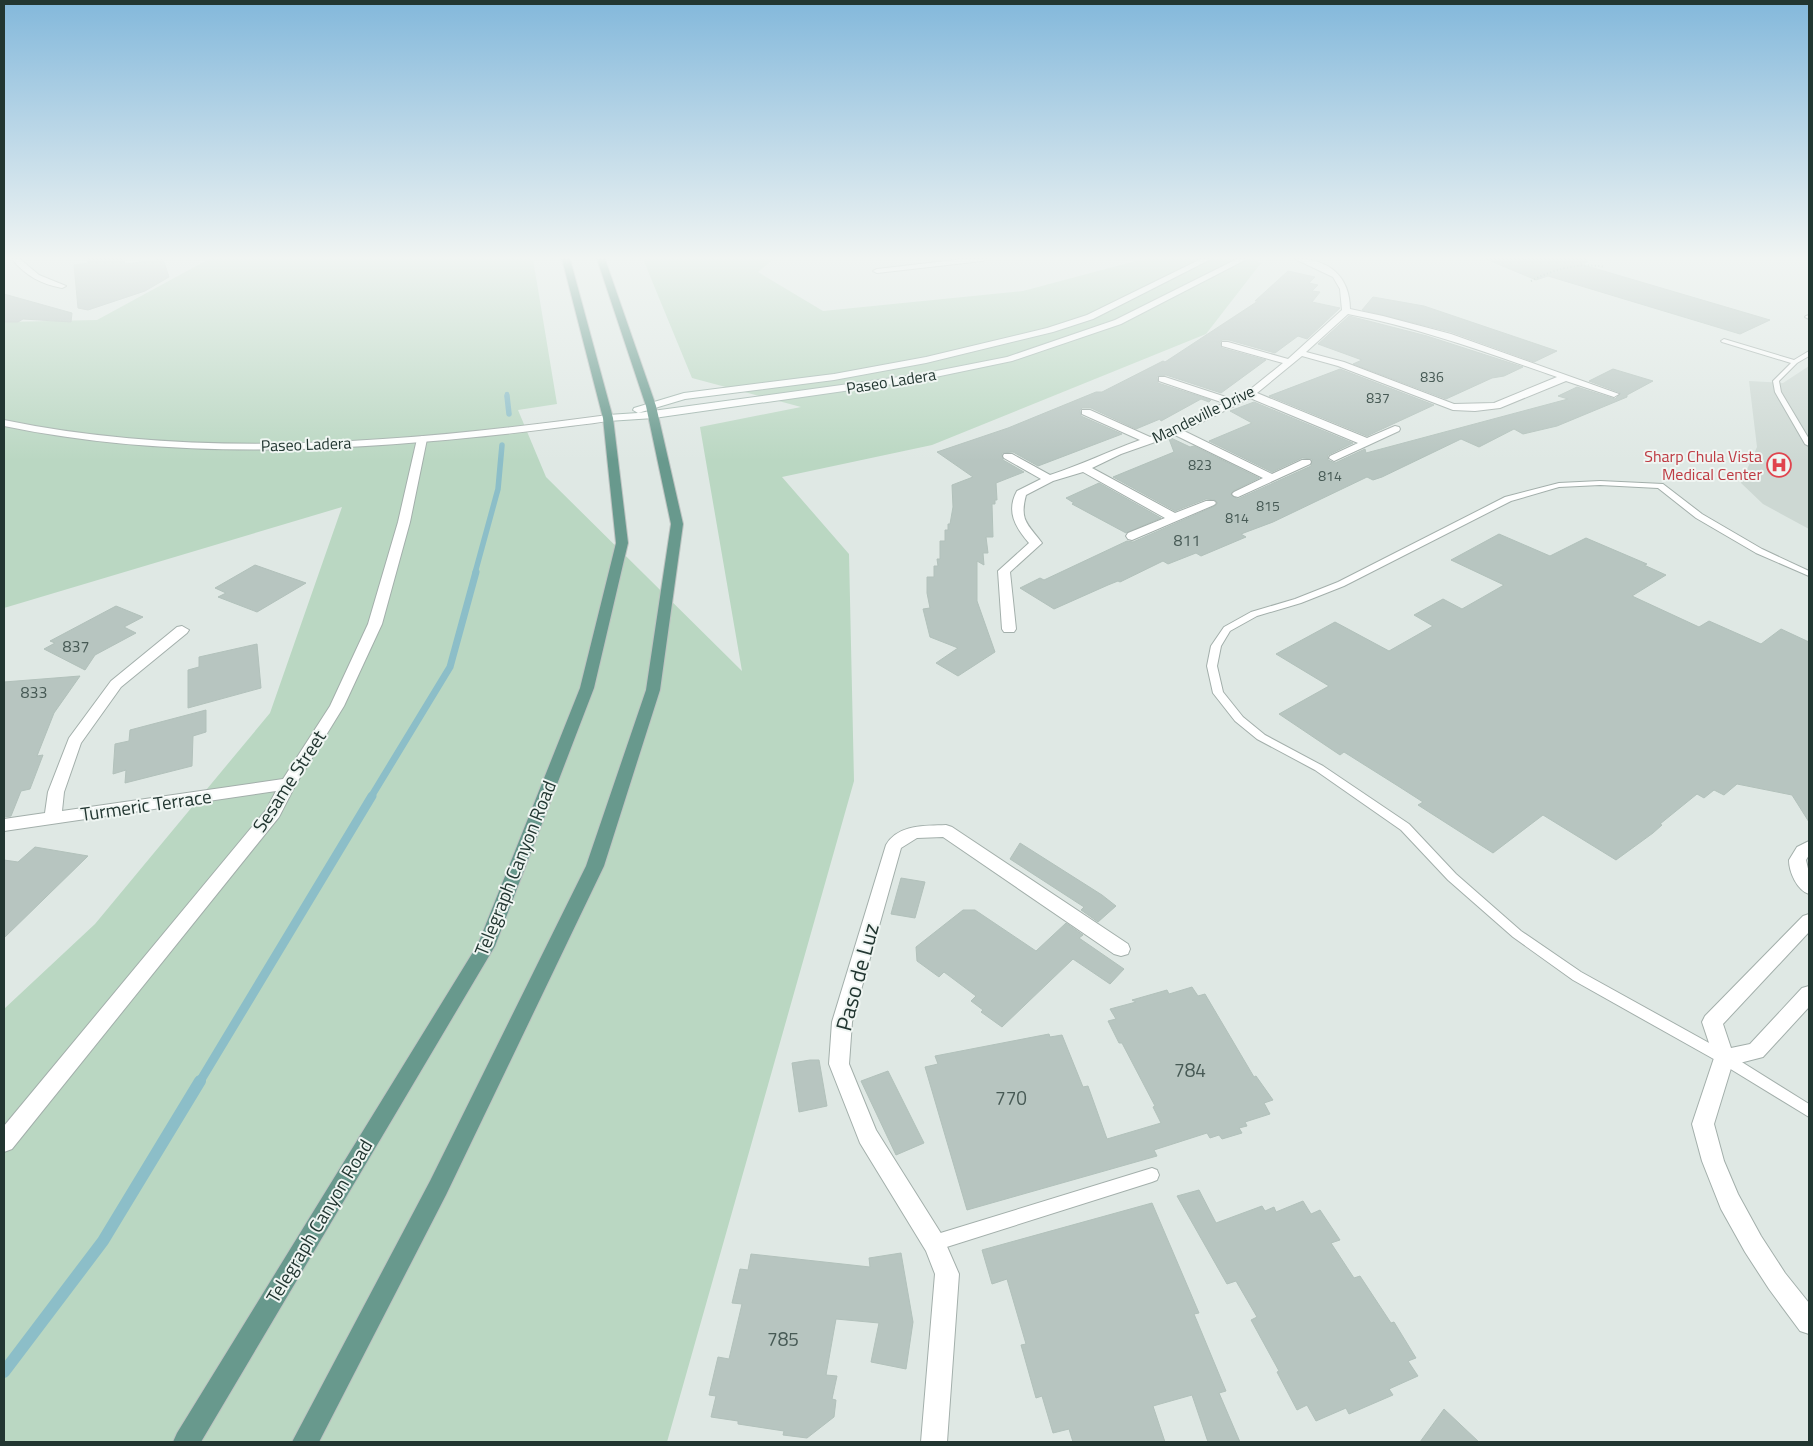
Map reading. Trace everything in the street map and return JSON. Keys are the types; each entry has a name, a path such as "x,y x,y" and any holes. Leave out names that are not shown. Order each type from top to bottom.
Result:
{"main road":[{"name":"Telegraph Canyon Road","path":"186,1442 486,946 587,688 622,543 608,418 584,326"},
{"path":"305,1442 438,1188 595,866 653,690 676,524 653,410 624,326"}],"street":[{"name":"Paseo Ladera","path":"653,410 684,396 834,377 926,360 1061,326"},
{"name":"Paseo Ladera","path":"4,423 120,441 236,446 344,444 422,439 608,418 653,410 921,377 1010,359 1105,326"},
{"name":"Mandeville Drive","path":"1008,630 1004,571 1036,543 1019,525 1017,506 1021,493 1049,479 1084,468 1117,452 1176,431 1250,394 1290,362 1329,326"},
{"path":"1415,326 1614,394"},
{"path":"1225,344 1290,362"},
{"path":"1299,353 1341,364 1452,406 1475,408 1496,406 1564,378"},
{"path":"1162,379 1233,403"},
{"path":"1250,394 1366,442"},
{"path":"1086,412 1150,441"},
{"path":"1334,458 1395,429"},
{"path":"1176,431 1272,478"},
{"name":"Sesame Street","path":"4,1142 273,813 288,784 337,706 375,624 404,522 422,439"},
{"path":"1008,456 1049,479"},
{"path":"1238,494 1306,462"},
{"path":"1084,468 1175,518"},
{"path":"1132,536 1210,503"},
{"path":"52,819 56,792 74,742 116,684 182,630"},
{"name":"Turmeric Terrace","path":"8,828 52,819 288,784"},
{"name":"Paso de Luz","path":"934,1442 947,1274 934,1243 868,1136 839,1064 842,1022 894,845 914,832 946,831 1121,949"},
{"path":"1809,847 1801,851 1797,861 1799,873 1809,887"},
{"path":"1809,921 1712,1022 1724,1058 1703,1124 1713,1161 1729,1201 1753,1244 1777,1281 1809,1322"},
{"path":"1724,1058 1756,1051 1809,994"}],"lane":[{"path":"1724,341 1795,362"},
{"path":"1809,353 1795,362 1776,381 1778,392 1809,444"},
{"path":"1809,574 1759,551 1699,516 1660,486 1600,483 1559,485 1508,499 1340,584 1298,601 1254,614 1227,629 1216,646 1212,666 1218,693 1239,719 1261,737 1319,768 1405,827 1452,877 1517,934 1576,976 1724,1058 1809,1111"},
{"path":"934,1243 1152,1175"}],"shaded area":[{"name":"Sharp Chula Vista Medical Center","path":"1809,366 1809,529 1763,504 1741,483 1757,447 1749,381 1783,383"}],"green space":[{"path":"4,326 544,326 557,404 518,410 546,477 742,671 700,427 801,407 692,378 671,326 1212,326 1206,334 932,445 782,477 849,554 854,781 667,1442 4,1442 4,1009 95,924 270,713 342,507 4,608"}],"building":[{"path":"1219,326 1320,326 1307,339 1298,336 1275,353 1229,340 1222,340 1220,342 1222,348 1266,360 1221,393 1166,375 1157,377 1158,383 1211,400 1209,402 1201,399 1161,421 1160,419 1136,429 1091,408 1082,408 1080,410 1081,416 1122,434 1038,466 1013,452 1002,453 1003,460 1024,472 996,483 997,500 995,500 995,504 992,504 993,537 986,537 988,553 983,553 984,565 977,561 977,601 995,652 958,676 936,663 958,648 930,637 923,609 930,608 927,593 927,577 934,577 934,566 938,566 937,559 940,559 940,541 945,541 945,530 948,530 948,524 950,524 953,507 952,485 973,477 937,452 1008,428 1096,392 1102,392 1163,361 1165,362"},
{"path":"1337,326 1390,326 1427,336 1523,367 1504,376 1492,378 1446,399 1353,364 1362,360 1318,344"},
{"path":"1429,326 1485,326 1557,351 1534,362 1451,332"},
{"path":"1715,326 1756,326 1740,334"},
{"path":"1340,369 1434,405 1367,436 1269,396"},
{"path":"1613,369 1653,381 1627,395 1627,397 1557,426 1523,434 1514,429 1479,447 1461,439 1382,477 1373,480 1367,477 1273,522 1241,534 1246,537 1201,556 1196,553 1168,564 1163,561 1120,582 1108,585 1054,609 1020,588 1040,578 1044,580 1127,541 1133,542 1215,506 1218,503 1215,500 1206,499 1175,511 1113,477 1174,452 1169,439 1171,438 1190,447 1194,446 1259,478 1233,491 1231,495 1238,499 1311,466 1312,459 1302,458 1272,472 1209,441 1252,423 1230,411 1254,402 1353,443 1328,455 1328,460 1335,463 1365,449 1366,453 1568,399 1558,396 1577,387 1615,399 1621,393 1589,381"},
{"path":"1099,483 1161,518 1126,533 1072,504 1074,503 1066,498"},
{"path":"1499,534 1550,556 1586,538 1647,564 1644,565 1666,575 1632,596 1699,627 1709,621 1761,644 1781,629 1809,642 1809,822 1792,795 1737,784 1724,795 1714,790 1704,798 1697,794 1660,824 1662,825 1653,833 1616,860 1543,815 1493,853 1418,805 1423,802 1344,752 1340,755 1279,714 1329,686 1276,654 1335,622 1389,651 1433,626 1414,615 1443,599 1462,609 1504,585 1451,560"},
{"path":"255,565 306,583 257,612 218,597 226,593 215,588"},
{"path":"116,606 143,617 124,627 136,633 95,655 85,670 44,649 55,643 50,641"},
{"path":"257,644 261,688 188,708 188,670 199,667 199,657"},
{"path":"80,676 54,713 37,756 43,755 30,789 21,791 11,816 4,817 4,682"},
{"path":"206,710 206,732 193,736 192,766 125,783 126,770 113,774 115,744 129,741 130,730"},
{"path":"1020,843 1102,895 1116,906 1098,922 1081,910 1084,907 1010,859"},
{"path":"35,847 88,856 4,938 4,860 18,862"},
{"path":"901,878 925,882 915,918 891,914"},
{"path":"963,910 975,910 1036,951 1066,923 1083,935 1079,938 1124,969 1110,984 1073,959 1002,1027 981,1012 983,1010 971,1001 976,996 944,972 939,977 917,961 916,947"},
{"path":"1192,987 1198,996 1205,994 1254,1077 1256,1076 1273,1100 1264,1103 1270,1114 1245,1122 1247,1126 1239,1128 1242,1133 1222,1139 1219,1135 1210,1138 1207,1133 1154,1150 1157,1156 967,1210 925,1067 938,1064 935,1056 1049,1034 1050,1037 1062,1035 1083,1087 1088,1086 1107,1139 1161,1123 1153,1107 1155,1106 1122,1043 1119,1043 1108,1021 1116,1019 1110,1009 1136,1002 1132,1000 1167,990 1169,994"},
{"path":"819,1060 827,1106 799,1112 792,1063"},
{"path":"888,1071 924,1143 896,1155 861,1081"},
{"path":"1199,1190 1216,1223 1262,1206 1265,1211 1274,1207 1276,1212 1303,1201 1311,1214 1320,1210 1340,1240 1331,1243 1354,1278 1360,1276 1391,1323 1394,1322 1416,1358 1408,1361 1418,1376 1389,1389 1393,1395 1349,1414 1346,1408 1316,1421 1307,1405 1297,1410 1277,1372 1279,1371 1251,1320 1257,1317 1236,1281 1227,1284 1177,1196"},
{"path":"1152,1203 1199,1313 1194,1314 1226,1391 1219,1393 1240,1442 1208,1442 1192,1395 1153,1406 1165,1442 1073,1442 1069,1429 1053,1433 1042,1396 1036,1398 1021,1345 1026,1344 1007,1279 992,1284 982,1250"},
{"path":"901,1253 913,1322 906,1369 871,1362 879,1323 836,1319 826,1375 837,1376 832,1399 836,1400 834,1417 807,1438 783,1435 784,1431 738,1424 738,1421 711,1417 716,1396 709,1395 718,1357 729,1359 742,1304 732,1303 740,1269 748,1270 751,1254 870,1267 869,1258"},
{"path":"1444,1409 1479,1442 1420,1442"}],"waterway":[{"path":"507,396 509,414"},
{"path":"475,573 498,489 502,445"},
{"path":"371,797 450,667 476,572"},
{"path":"199,1083 372,796"},
{"path":"4,1372 103,1241 200,1081"}],"place":[{"name":"Sharp Chula Vista Medical Center","path":"1779,465"}]}
